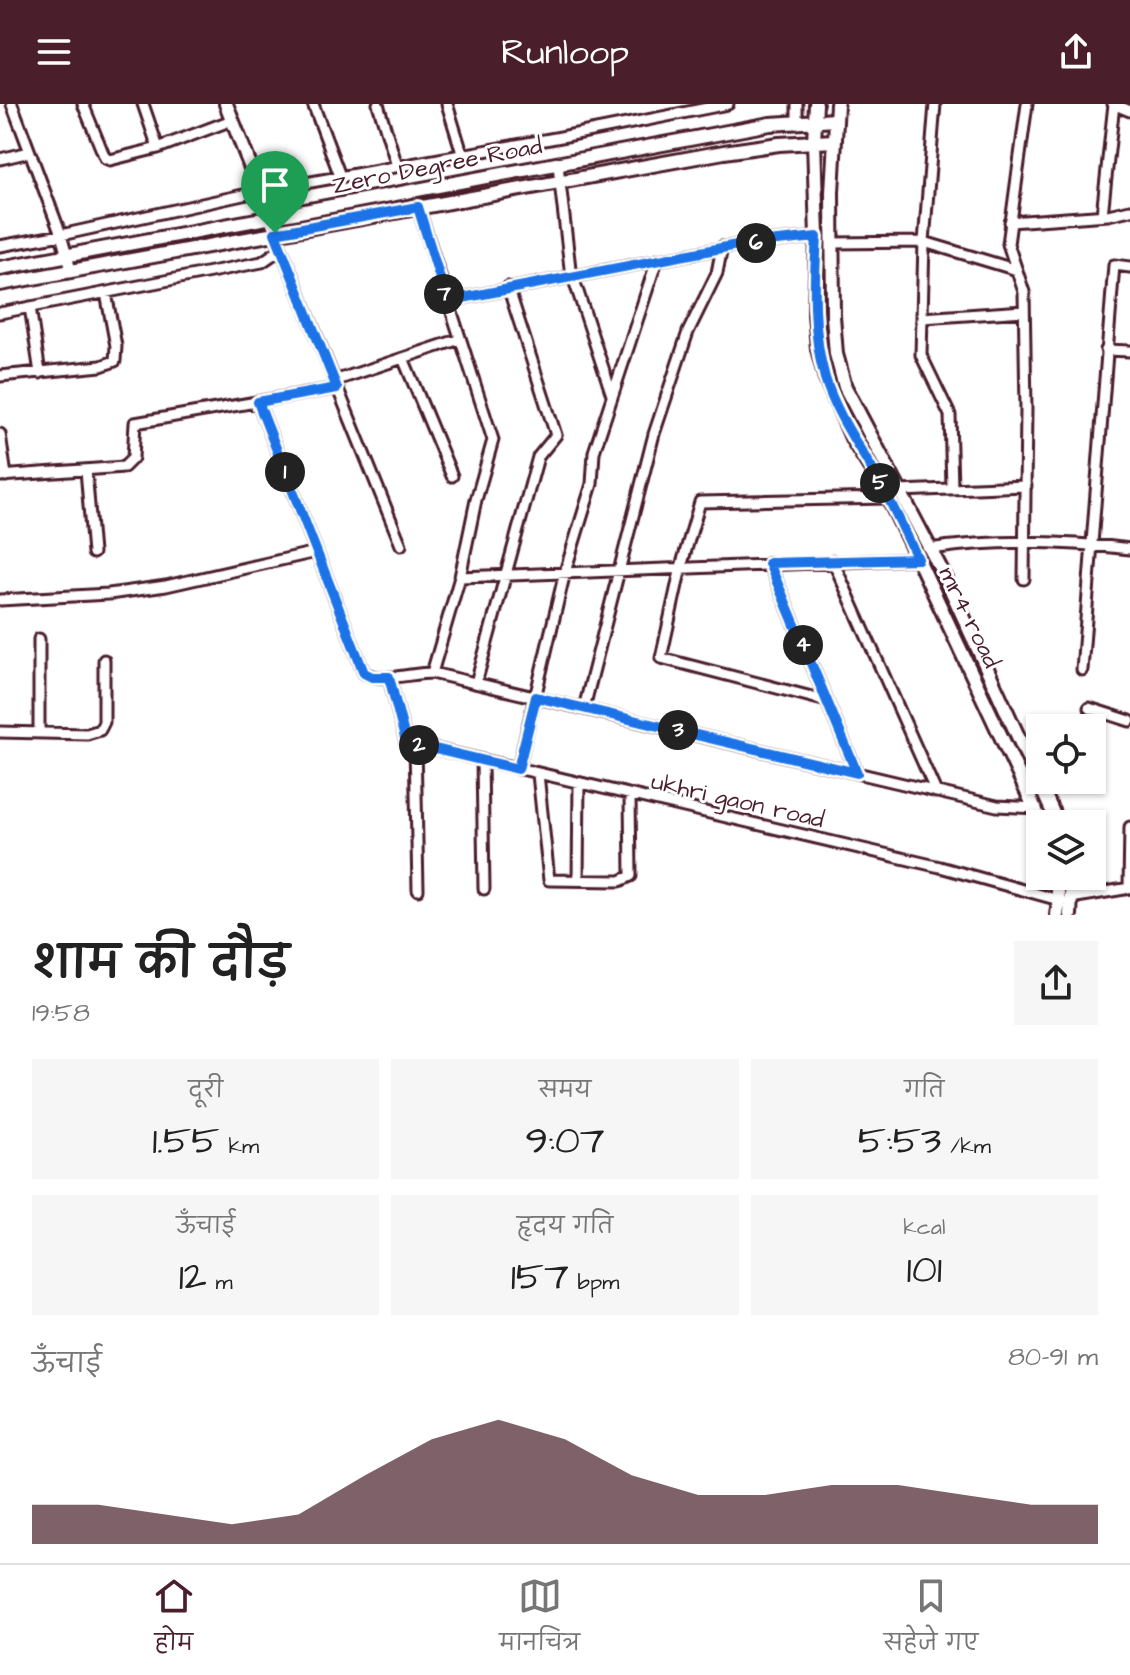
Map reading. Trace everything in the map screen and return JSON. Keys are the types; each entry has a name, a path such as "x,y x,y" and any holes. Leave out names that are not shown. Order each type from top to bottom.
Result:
{"street":[{"path":"12,104 71,270"},
{"path":"83,104 105,158 119,159 158,148 232,120"},
{"path":"143,104 158,148"},
{"path":"226,104 401,545"},
{"path":"313,104 340,176"},
{"path":"378,104 397,166"},
{"path":"447,104 462,153"},
{"path":"0,246 261,191 728,104"},
{"path":"797,104 797,122"},
{"name":"mr4 road","path":"816,104 815,315 818,349 826,379 853,440 930,549 1051,810"},
{"path":"935,104 924,242 921,355 950,415 952,488"},
{"path":"1024,579 1024,292 1008,244 1027,104"},
{"path":"1102,215 1114,104 1130,111"},
{"name":"mr4 road","path":"840,105 834,141 833,335 845,387 894,495 918,559 1037,808"},
{"name":"Zero Degree Road","path":"0,268 770,124 836,120"},
{"name":"Zero Degree Road","path":"0,284 724,152 834,141"},
{"path":"0,159 30,152"},
{"path":"558,165 573,276 612,395"},
{"path":"418,207 493,440 476,500 460,577 432,673"},
{"path":"1010,222 1130,210"},
{"path":"447,301 722,247 817,237"},
{"path":"833,243 924,242 1017,270"},
{"path":"584,708 654,434 688,332 717,273 722,247"},
{"path":"0,313 262,262 281,249"},
{"path":"518,769 565,572 592,484 594,452 657,260"},
{"path":"1082,670 1114,265 1130,267"},
{"path":"476,683 538,457 556,435 508,287"},
{"path":"0,376 101,366 115,361 116,346 106,293"},
{"path":"30,307 40,373"},
{"path":"922,318 1024,311"},
{"path":"0,434 3,476 124,467 133,458 135,423 258,402 336,384 460,339"},
{"path":"1106,350 1130,351"},
{"path":"403,358 452,476"},
{"path":"258,402 364,673 372,677 432,673 997,806 1037,808"},
{"path":"86,470 93,553"},
{"path":"827,701 661,658 681,567 700,502 894,495 952,488 1026,486"},
{"path":"930,549 967,543 1024,541 1130,549"},
{"path":"0,600 109,594 166,586 316,552"},
{"path":"460,577 918,559"},
{"path":"833,561 936,792"},
{"path":"769,563 857,773"},
{"path":"39,639 39,733"},
{"path":"0,732 87,734 100,730 104,722 104,660"},
{"path":"389,677 410,743 418,890"},
{"path":"1089,708 1130,721"},
{"name":"ukhri gaon road","path":"410,743 1065,899"},
{"path":"482,760 484,889"},
{"path":"538,774 549,880 620,881 631,876 630,796"},
{"path":"578,880 579,783"},
{"path":"1065,899 1130,888 1130,827"},
{"path":"1063,890 1070,915"},
{"path":"1057,915 1065,899"}],"route":[{"path":"418,207 447,301 737,245 817,237 815,315 818,349 826,379 853,440 885,491 918,559 769,563 857,773 536,697 518,769 406,742 389,677 372,677 364,673 258,402 337,388 275,233 418,207"}]}
